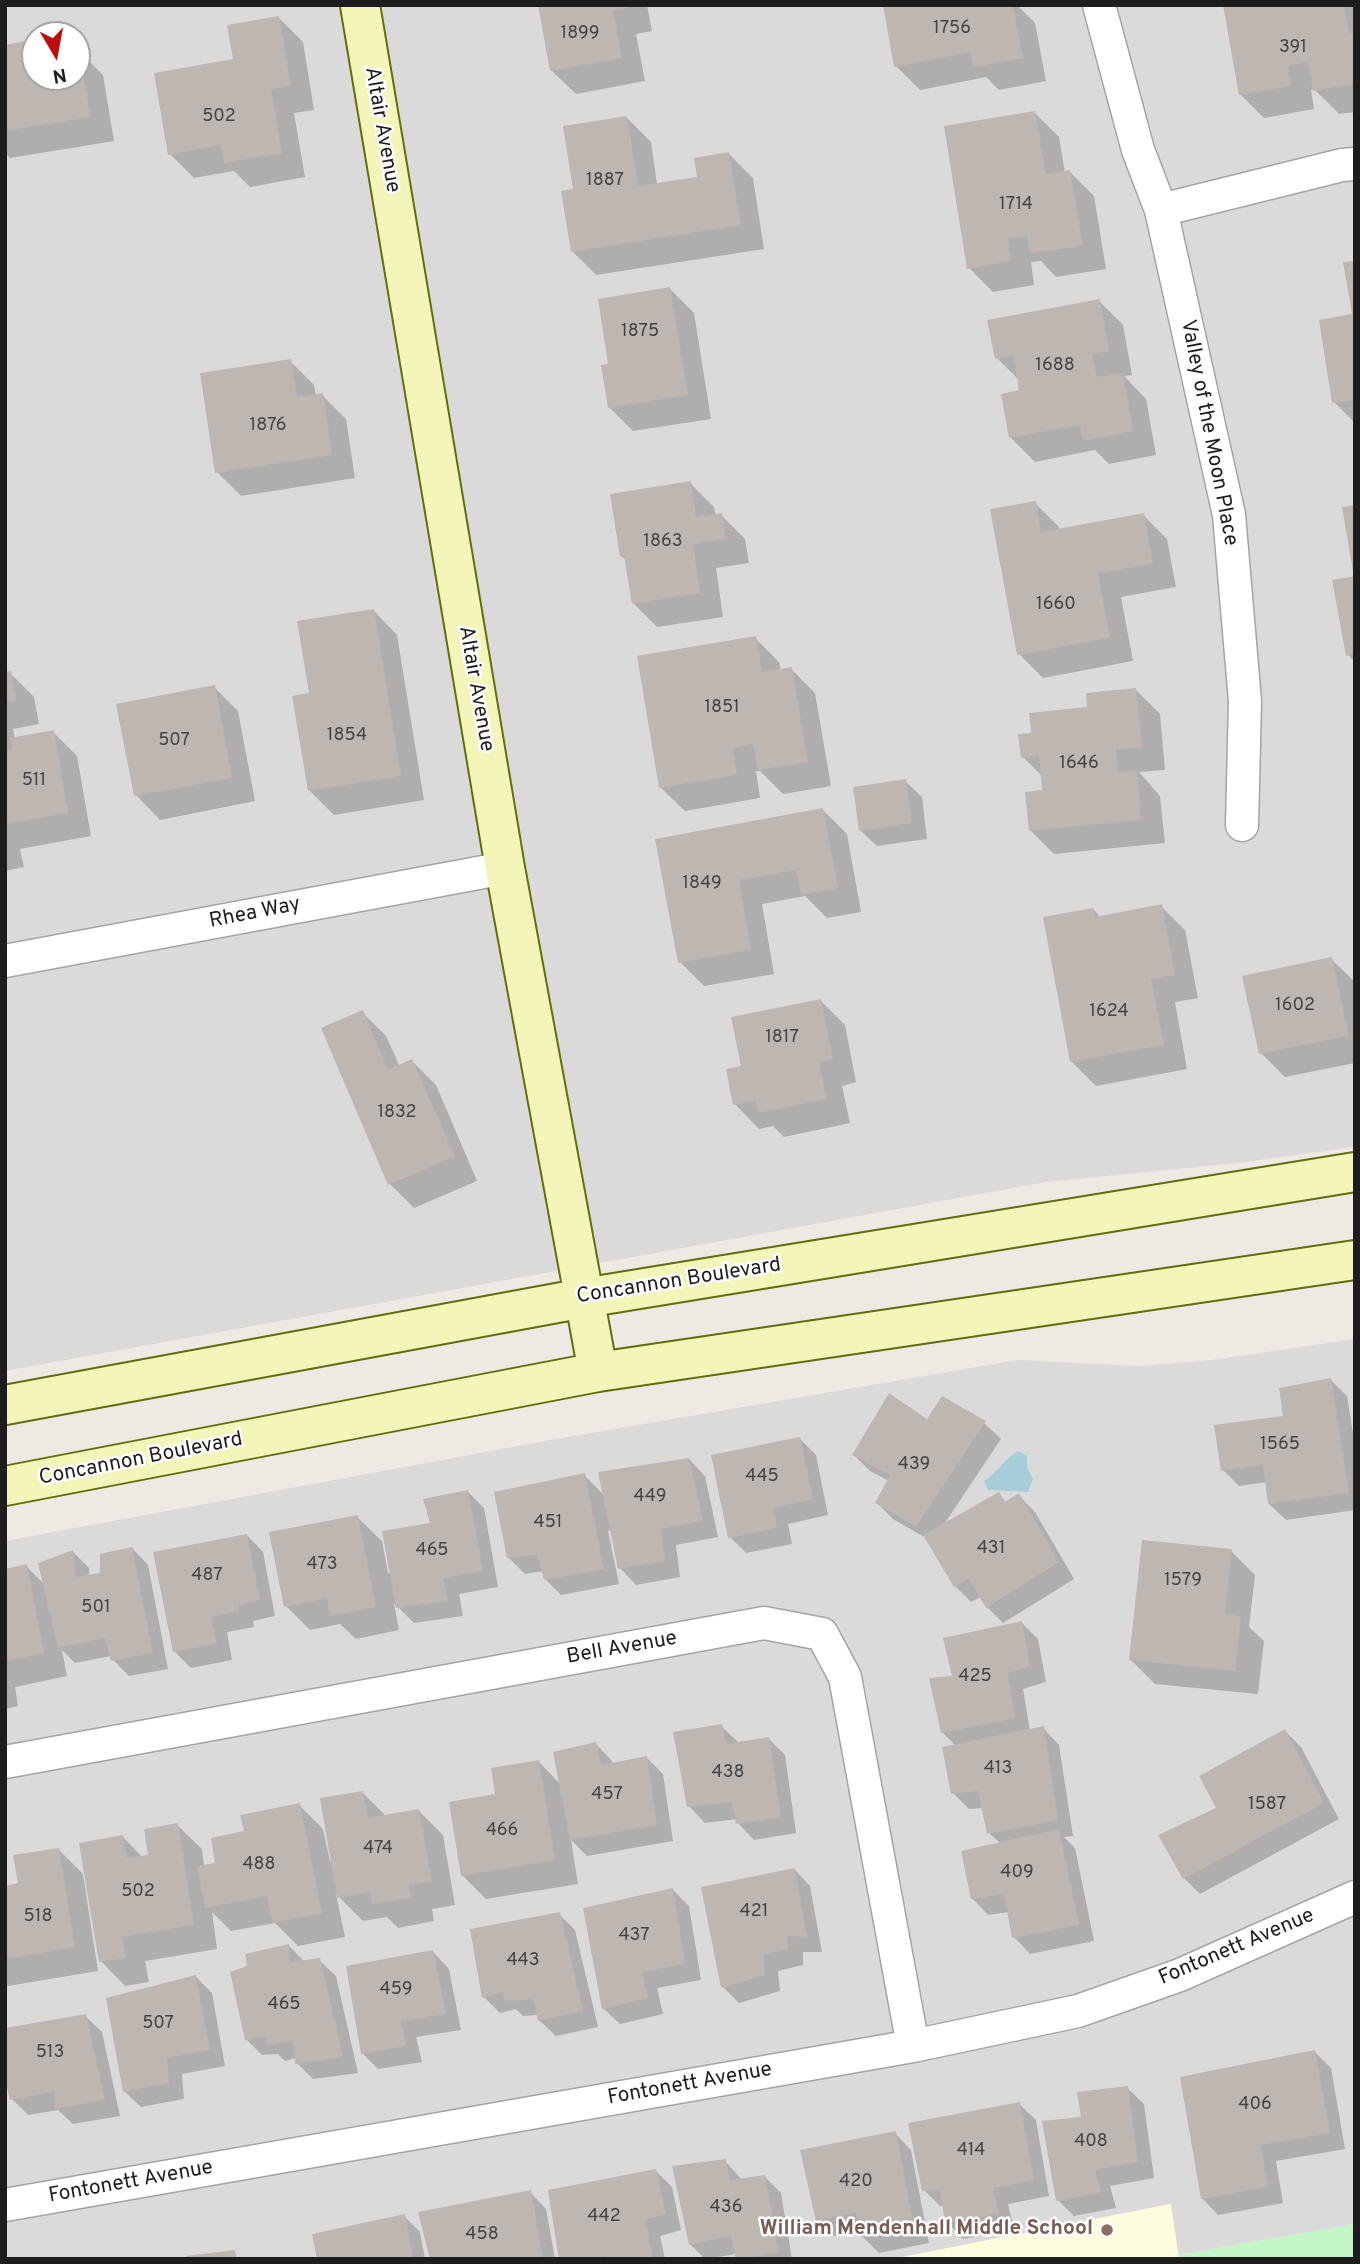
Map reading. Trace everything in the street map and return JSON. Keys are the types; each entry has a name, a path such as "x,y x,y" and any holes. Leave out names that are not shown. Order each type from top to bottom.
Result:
{"main road":[{"name":"Altair Avenue","path":"360,5 505,868 598,1372"},
{"name":"Concannon Boulevard","path":"5,1405 584,1298 1355,1172"},
{"name":"Concannon Boulevard","path":"5,1486 598,1372 1355,1260"}],"street":[{"name":"Valley of the Moon Place","path":"1099,5 1138,150 1161,210 1229,515 1245,701 1242,825"},
{"path":"1161,210 1355,164"},
{"name":"Rhea Way","path":"5,961 505,868"},
{"name":"Bell Avenue","path":"5,1762 764,1623 822,1634 845,1677 913,2046"},
{"name":"Fontonett Avenue","path":"5,2205 913,2046 1079,2011 1180,1975 1355,1897"}],"shaded area":[{"path":"5,5 1355,5 1355,1147 1238,1163 1046,1182 5,1371"},
{"path":"1355,1339 1355,2224 1178,2255 1170,2204 892,2259 5,2259 5,1541 550,1440 1018,1360 1139,1366 1212,1360"},
{"name":"William Mendenhall Middle School","path":"1171,2204 1179,2259 892,2259"}],"green space":[{"path":"1355,2224 1355,2259 1179,2259 1178,2255"}],"water":[{"path":"1018,1451 1027,1456 1027,1467 1033,1479 1028,1492 988,1490 984,1481"}],"building":[{"path":"538,5 628,5 629,8 613,10 622,58 550,71"},
{"path":"883,5 1013,5 1023,58 973,67 971,52 894,67"},
{"path":"1223,5 1344,5 1349,33 1355,32 1355,84 1313,91 1308,62 1288,66 1291,86 1239,95"},
{"path":"279,16 291,86 271,89 282,153 224,163 221,145 168,155 154,73 233,59 227,25"},
{"path":"21,42 21,91 86,91 91,117 5,131 5,45"},
{"path":"1035,111 1046,174 1070,170 1083,246 1030,253 1027,236 1008,239 1011,261 967,269 944,126"},
{"path":"627,116 638,186 697,177 694,158 729,152 741,225 571,252 561,191 573,189 563,126"},
{"path":"1355,261 1355,400 1332,403 1319,320 1352,314 1343,262"},
{"path":"670,287 688,395 608,408 601,365 608,364 598,299"},
{"path":"1100,299 1109,351 1092,354 1097,377 1123,373 1133,431 1083,441 1080,425 1009,438 1001,394 1019,390 1013,356 995,359 987,320"},
{"path":"291,359 297,397 323,393 332,455 215,473 200,373"},
{"path":"691,481 696,517 722,513 726,539 693,544 700,593 632,604 624,556 620,557 610,494"},
{"path":"1036,501 1041,532 1144,513 1153,564 1098,573 1110,638 1017,655 990,509"},
{"path":"1355,505 1355,571 1353,571 1342,507"},
{"path":"1355,576 1355,654 1346,656 1332,580"},
{"path":"374,609 401,776 308,791 292,696 309,693 297,621"},
{"path":"756,636 762,672 792,667 808,762 758,770 753,744 733,748 737,775 659,788 637,656"},
{"path":"11,671 16,701 5,703 5,672"},
{"path":"215,685 232,778 134,796 116,704"},
{"path":"1136,688 1142,747 1116,749 1118,772 1137,770 1141,820 1029,831 1025,792 1042,790 1039,756 1021,758 1018,734 1031,733 1029,713 1087,707 1086,693"},
{"path":"54,730 68,813 5,824 5,750 12,749 10,738"},
{"path":"906,779 912,823 859,831 853,787"},
{"path":"823,808 838,888 801,895 796,870 739,880 751,950 678,963 655,839"},
{"path":"1162,904 1175,975 1151,979 1164,1045 1070,1062 1043,917 1093,908 1095,917"},
{"path":"1332,957 1349,1036 1259,1054 1242,976"},
{"path":"821,999 833,1059 819,1062 827,1099 758,1113 756,1101 733,1105 726,1069 741,1066 731,1017"},
{"path":"363,1010 388,1070 412,1059 455,1156 388,1185 321,1028"},
{"path":"1331,1378 1349,1493 1268,1504 1263,1465 1221,1471 1214,1425 1283,1416 1279,1388"},
{"path":"889,1393 927,1419 942,1396 986,1421 916,1527 875,1503 890,1475 852,1455"},
{"path":"800,1437 813,1499 773,1508 777,1528 728,1538 711,1455"},
{"path":"689,1458 703,1521 661,1529 665,1561 618,1569 598,1472"},
{"path":"585,1473 604,1569 544,1580 537,1555 507,1558 494,1492"},
{"path":"468,1490 483,1571 443,1578 448,1601 396,1608 382,1531 430,1523 423,1499"},
{"path":"999,1492 1005,1502 1019,1493 1059,1562 986,1608 969,1579 954,1587 923,1535"},
{"path":"358,1515 376,1607 330,1616 327,1598 284,1607 269,1532"},
{"path":"247,1534 260,1600 238,1605 239,1611 211,1617 217,1644 173,1652 153,1552"},
{"path":"1142,1540 1232,1549 1225,1614 1241,1616 1235,1671 1129,1660"},
{"path":"132,1547 153,1653 111,1661 105,1638 58,1648 38,1563 73,1550 76,1577 100,1573 100,1554"},
{"path":"27,1564 44,1653 5,1661 5,1569"},
{"path":"1022,1621 1030,1666 1008,1673 1015,1718 941,1733 929,1678 952,1676 943,1638"},
{"path":"722,1724 726,1744 769,1737 781,1817 736,1824 732,1802 687,1807 673,1732"},
{"path":"1044,1726 1058,1820 987,1834 978,1791 951,1794 942,1747"},
{"path":"1285,1729 1324,1803 1183,1879 1158,1835 1216,1808 1199,1776"},
{"path":"596,1742 601,1765 647,1756 657,1825 570,1840 553,1752"},
{"path":"539,1760 555,1860 461,1876 449,1802 495,1794 491,1768"},
{"path":"363,1791 368,1818 419,1809 432,1881 409,1885 411,1898 372,1904 370,1892 337,1898 320,1798"},
{"path":"300,1803 322,1913 272,1923 267,1896 205,1908 197,1866 215,1863 211,1838 244,1831 240,1815"},
{"path":"178,1823 194,1925 122,1937 126,1958 99,1962 79,1843 123,1835 127,1858 148,1855 144,1829"},
{"path":"1059,1829 1079,1925 1012,1938 1004,1894 971,1899 961,1851"},
{"path":"59,1848 75,1947 5,1959 5,1886 18,1883 13,1855"},
{"path":"795,1868 807,1937 787,1936 788,1949 763,1955 765,1975 721,1988 701,1887"},
{"path":"673,1888 685,1964 642,1972 648,1998 602,2009 583,1908"},
{"path":"560,1912 583,2011 538,2021 533,1999 505,2001 503,1992 482,1998 470,1929"},
{"path":"289,1944 290,1962 320,1958 343,2057 295,2064 293,2040 267,2045 266,2037 245,2040 230,1972 247,1966 245,1954"},
{"path":"433,1950 446,2014 401,2021 406,2046 361,2054 346,1966"},
{"path":"196,1975 210,2050 167,2058 169,2083 123,2092 106,1998"},
{"path":"86,2014 105,2100 55,2109 54,2092 10,2100 5,2078 5,2028"},
{"path":"1315,2050 1330,2133 1261,2145 1268,2187 1201,2199 1180,2077"},
{"path":"1128,2086 1138,2162 1095,2170 1101,2192 1056,2201 1042,2121 1081,2117 1077,2092"},
{"path":"1020,2102 1034,2180 993,2188 999,2214 945,2223 940,2190 922,2191 908,2123"},
{"path":"896,2131 914,2227 861,2238 856,2213 816,2221 800,2150"},
{"path":"726,2159 730,2180 765,2175 779,2253 736,2259 731,2236 689,2245 672,2166"},
{"path":"656,2169 666,2214 645,2220 653,2259 605,2259 605,2256 592,2259 559,2259 548,2190"},
{"path":"531,2190 543,2259 430,2259 418,2212"},
{"path":"405,2214 413,2259 317,2259 312,2234"},
{"path":"235,2250 237,2259 187,2259 186,2256"}],"place":[{"name":"William Mendenhall Middle School","path":"1107,2230"}]}
